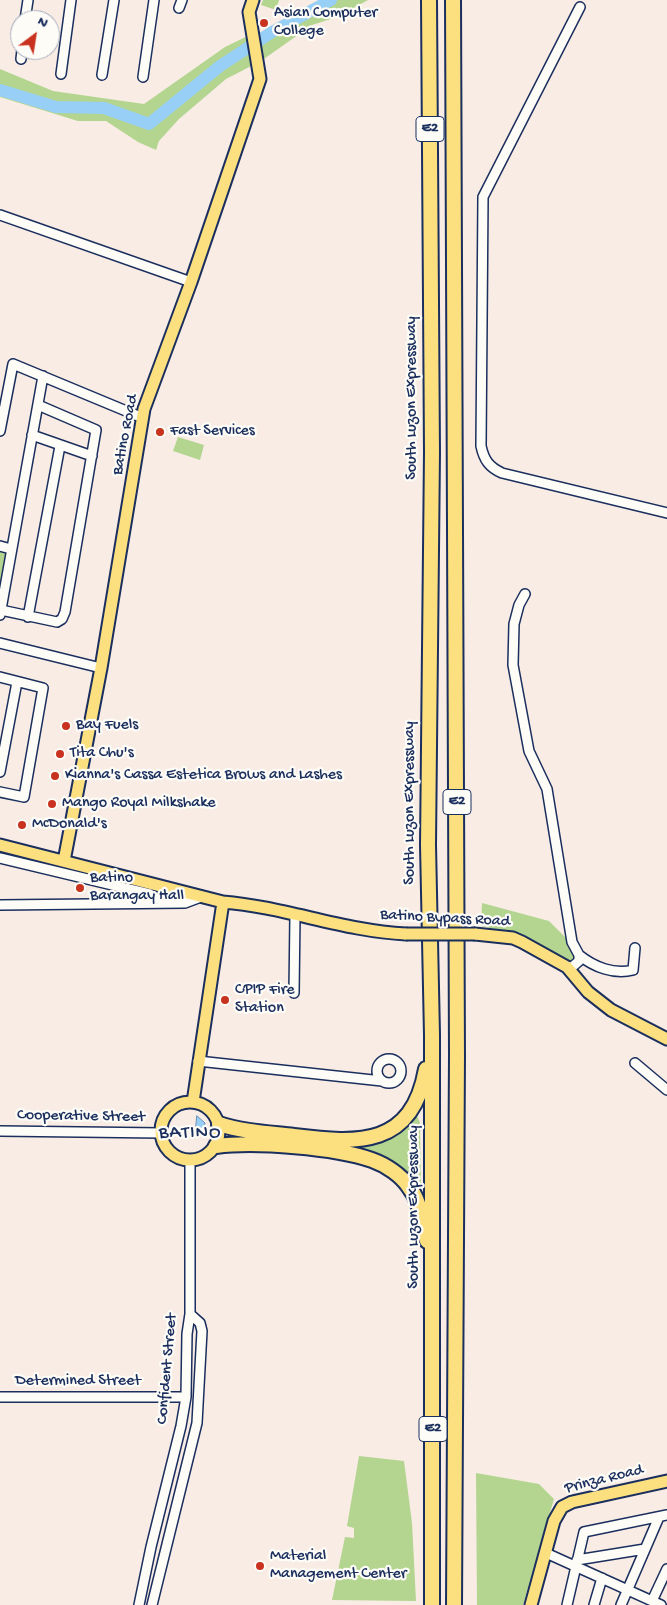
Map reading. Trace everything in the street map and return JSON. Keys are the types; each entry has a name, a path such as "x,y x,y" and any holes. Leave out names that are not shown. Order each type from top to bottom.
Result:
{"highway":[{"name":"E2","path":"453,0 458,1044 454,1605"},
{"name":"South Luzon Expressway","path":"429,3 432,452 428,845 432,1035 432,1605"},
{"path":"219,1124 241,1131 329,1140 365,1140 383,1134 399,1125 418,1100 423,1086 432,1035"},
{"path":"216,1146 240,1143 352,1154 373,1160 386,1167 399,1175 418,1201 433,1264"}],"main road":[{"name":"Batino Road","path":"64,861 101,668 144,409 192,282 260,80 259,63 249,12 253,0"},
{"name":"Batino Bypass Road","path":"0,845 201,897 223,902 246,904 361,930 406,934 475,934 513,938 567,967 588,992 611,1010 667,1039"},
{"path":"193,1102 223,902"},
{"path":"193,1102 210,1109 219,1124 219,1139 216,1146 205,1157 190,1160 181,1159 167,1149 161,1133 163,1120 170,1110 181,1104 193,1102"},
{"name":"Prinza Road","path":"531,1605 554,1521 562,1507 566,1504 667,1481"}],"street":[{"path":"61,74 71,0"},
{"path":"102,75 114,0"},
{"path":"143,77 154,0"},
{"path":"580,7 483,197 482,446 484,458 491,468 502,473 667,513"},
{"path":"0,215 192,282"},
{"path":"0,431 4,387 13,364 143,418"},
{"path":"38,405 96,430 77,551 63,617 57,622 1,613 43,376"},
{"path":"32,435 92,456"},
{"path":"28,617 60,446"},
{"path":"0,546 11,549"},
{"path":"525,594 519,605 514,624 513,665 529,751 547,789 572,942 579,955 588,962 619,974 633,970 635,948"},
{"path":"0,643 101,668"},
{"path":"0,677 43,688 24,797 0,792"},
{"path":"0,772 17,682"},
{"path":"0,858 150,894 165,904"},
{"path":"0,905 165,904 185,903 201,897"},
{"path":"294,993 295,915"},
{"path":"567,967 572,967 579,961 579,955"},
{"path":"198,1061 382,1081"},
{"path":"635,1063 667,1090"},
{"name":"Cooperative Street","path":"0,1131 161,1133"},
{"name":"Confident Street","path":"139,1605 151,1547 181,1426 186,1397 187,1334 190,1314 190,1160"},
{"path":"152,1605 199,1414 202,1331 200,1323 190,1314"},
{"name":"Determined Street","path":"0,1397 186,1397"},
{"path":"621,1605 626,1589 663,1516"},
{"path":"567,1605 584,1532 663,1516"},
{"path":"577,1563 646,1549"},
{"path":"546,1552 577,1563 602,1578 656,1603 667,1568"},
{"path":"594,1605 602,1578"}],"green space":[{"path":"263,0 279,0 276,10 261,5"},
{"path":"331,0 368,0 337,17 312,25 261,61 226,79 179,119 159,141 156,150 138,142 106,121 78,121 0,97 0,69 53,91 144,104 225,47 254,33 272,32"},
{"path":"178,437 204,445 200,460 173,451"},
{"path":"0,551 7,552 0,592"},
{"path":"482,903 549,921 586,958 569,970 518,934 481,926"},
{"path":"416,1113 420,1123 421,1195 409,1176 389,1164 358,1151 355,1147 374,1145 390,1138"},
{"path":"359,1456 404,1461 412,1523 416,1601 332,1600 345,1537 354,1538 354,1528 347,1526"},
{"path":"476,1473 539,1484 554,1499 523,1605 477,1605"}],"water":[{"path":"197,1116 205,1123 203,1135 196,1127"}],"waterway":[{"path":"0,90 56,107 104,108 149,124 220,66 272,32 331,0"}],"place":[{"name":"Asian Computer College","path":"264,23"},
{"name":"Fast Services","path":"160,432"},
{"name":"Bay Fuels","path":"66,726"},
{"name":"Tita Chu's","path":"60,754"},
{"name":"Kianna's Cassa Estetica Brows and Lashes","path":"55,776"},
{"name":"Mango Royal Milkshake","path":"52,804"},
{"name":"McDonald's","path":"22,825"},
{"name":"Batino Barangay Hall","path":"80,888"},
{"name":"CPIP Fire Station","path":"225,1000"},
{"name":"Material Management Center","path":"260,1566"}],"district":[{"name":"BATINO","path":"190,1134"}]}
